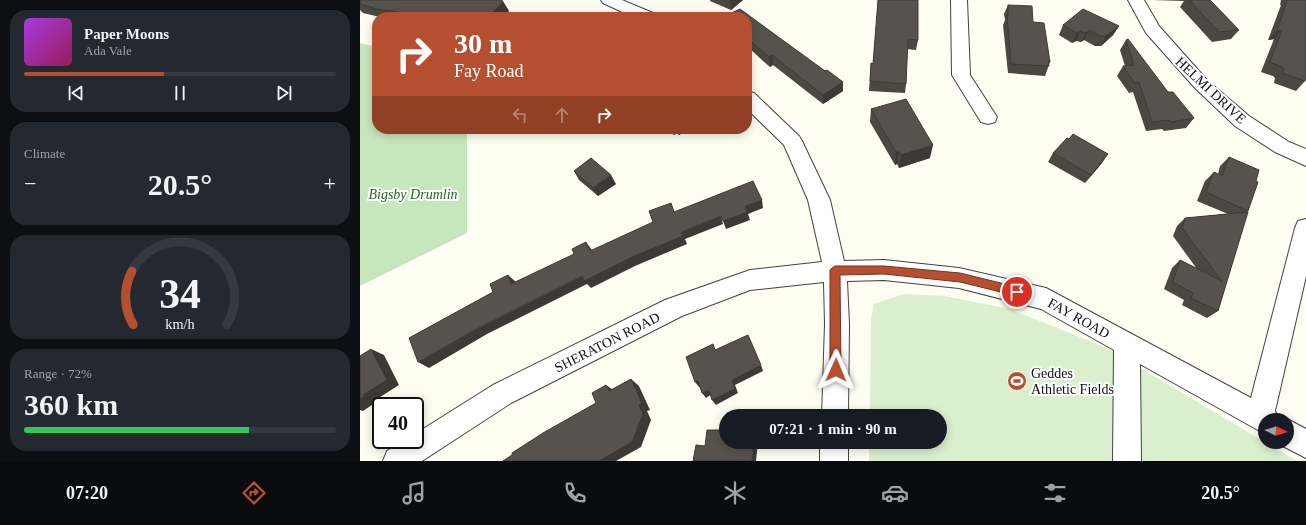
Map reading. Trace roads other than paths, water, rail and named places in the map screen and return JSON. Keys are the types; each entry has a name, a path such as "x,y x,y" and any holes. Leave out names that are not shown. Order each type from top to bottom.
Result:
{"street":[{"path":"609,0 645,11"},
{"path":"959,0 961,75 988,116"},
{"name":"HELMI DRIVE","path":"1136,0 1152,29 1201,84 1242,121 1282,147 1306,158"},
{"path":"752,103 792,141 819,200 835,270 837,324 834,409"},
{"path":"1263,413 1306,228"},
{"name":"FAY ROAD","path":"835,270 884,270 960,278 1046,299 1258,416"},
{"name":"SHERATON ROAD","path":"397,461 502,394 674,308 750,280 835,270"},
{"path":"1127,345 1127,461"},
{"path":"1294,437 1306,444"},
{"path":"834,449 834,461"}],"place":[{"name":"Geddes Athletic Fields","path":"1017,381"}],"park label":[{"name":"Bigsby Drumlin","path":"413,194"}]}
